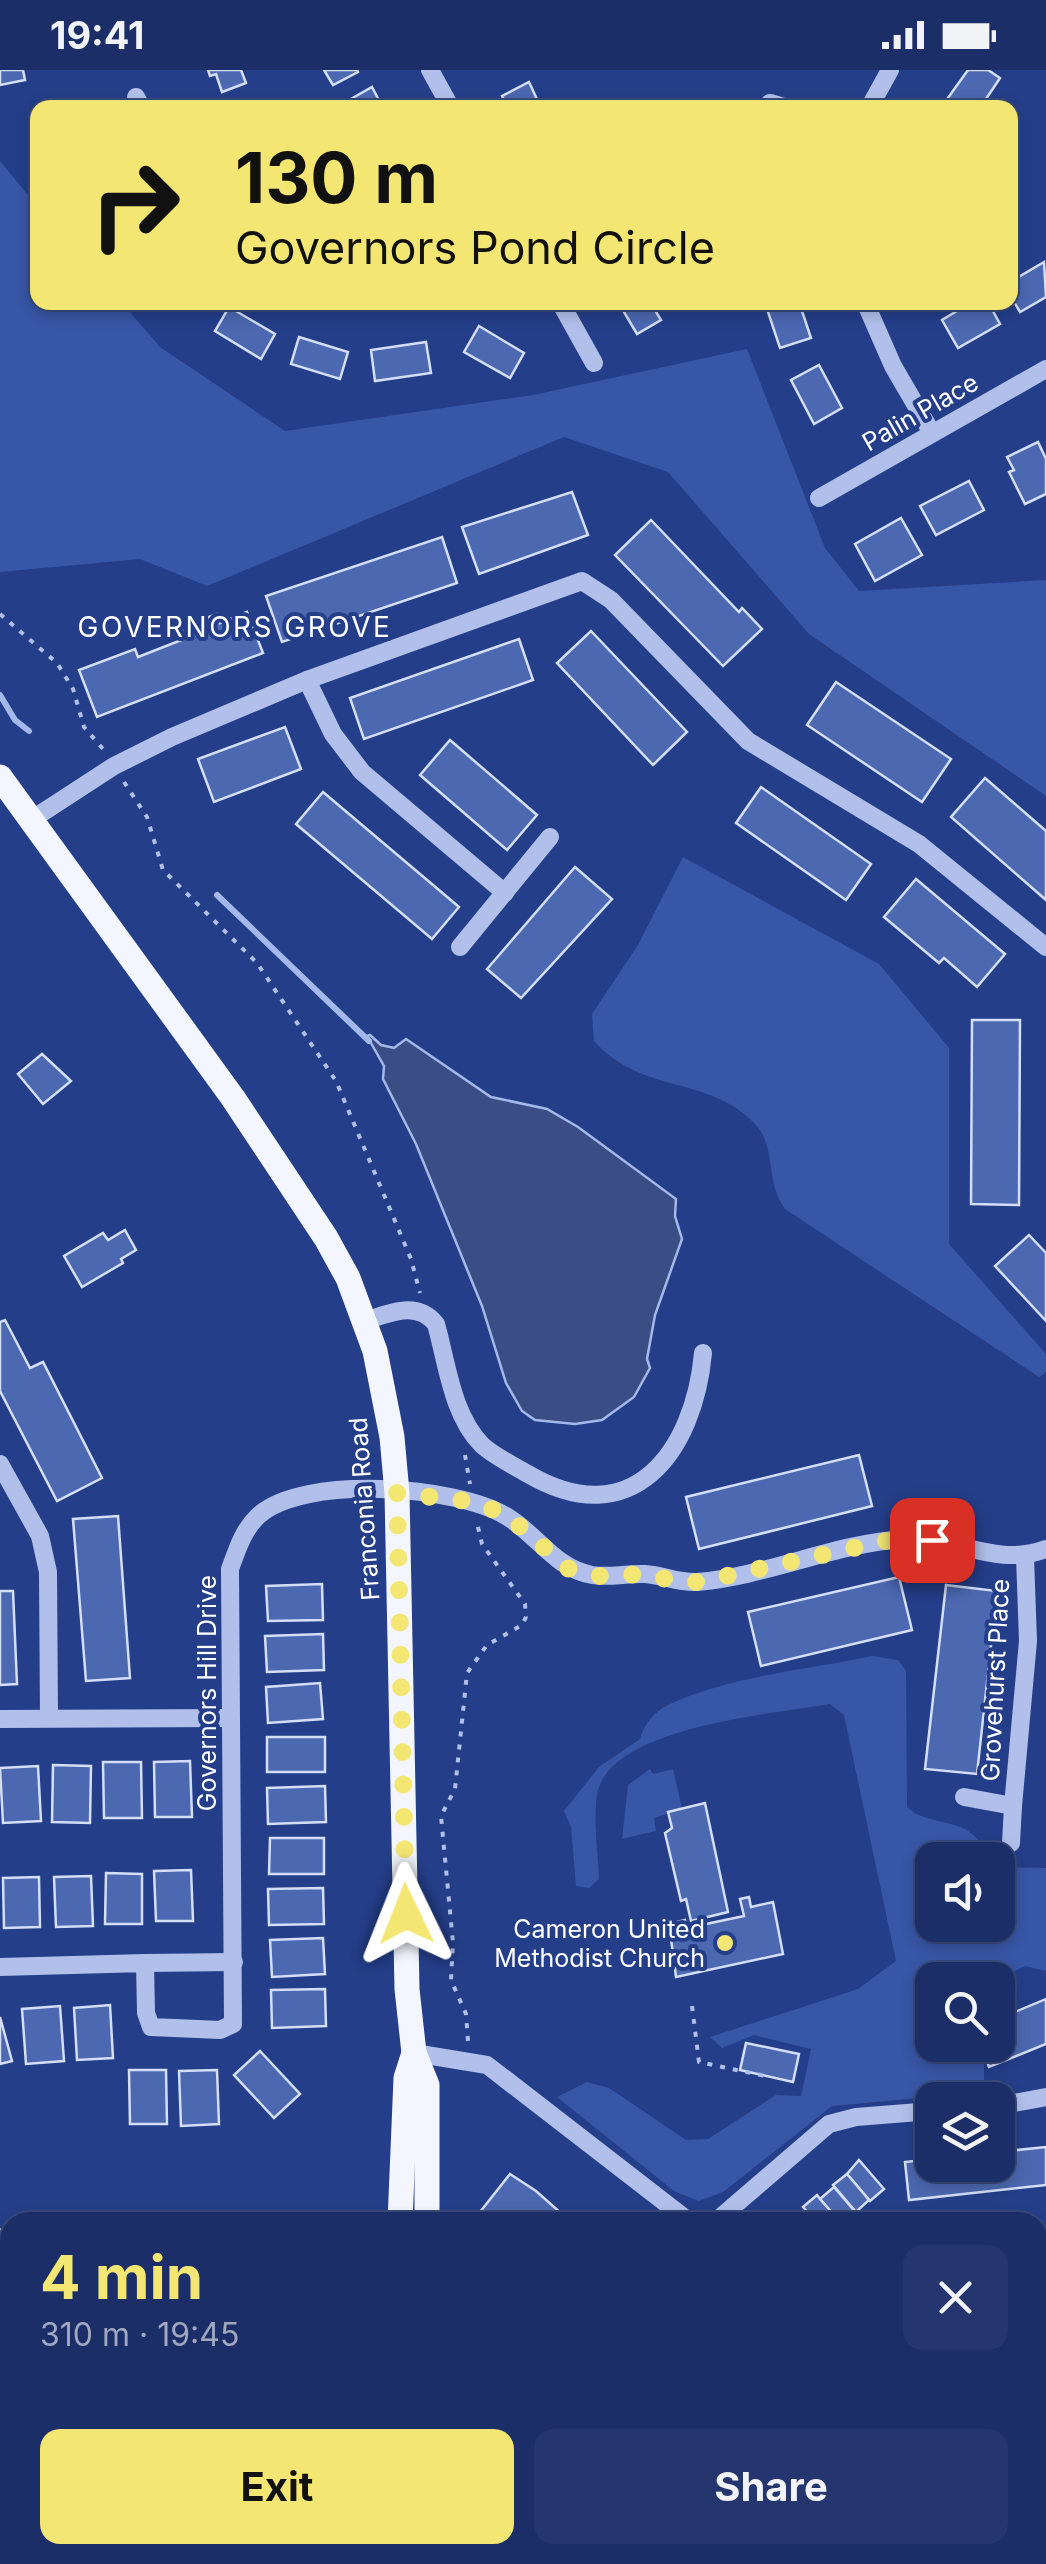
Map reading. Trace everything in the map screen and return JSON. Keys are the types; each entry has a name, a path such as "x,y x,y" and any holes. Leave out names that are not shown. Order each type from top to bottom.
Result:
{"main road":[{"name":"Franconia Road","path":"0,777 302,1198 348,1278 365,1321 385,1393 397,1493 400,1791 414,2053 427,2085 426,2212"},
{"name":"Franconia Road","path":"400,2212 406,2078 414,2053"},
{"path":"392,2212 400,2171"},
{"path":"426,2181 434,2212"}],"street":[{"path":"430,70 446,100"},
{"path":"873,100 890,70"},
{"path":"565,310 594,362"},
{"path":"868,310 893,366 932,432"},
{"name":"Palin Place","path":"819,498 1046,369"},
{"path":"31,820 140,752 307,680 582,581 612,600 748,741 918,844 1046,947"},
{"path":"307,680 333,734 362,772 504,893"},
{"path":"460,948 550,837"},
{"path":"365,1321 404,1310 427,1314 436,1324 458,1403 482,1444 546,1484 598,1497 626,1491 661,1460 692,1414 704,1353"},
{"path":"0,1464 40,1536 48,1572 49,1718"},
{"name":"Governors Hill Drive","path":"145,1964 146,2018 151,2027 164,2031 231,2026 234,1962 230,1568 241,1538 258,1516 300,1493 326,1489 476,1502 509,1517 569,1569 597,1576 647,1574 678,1582 699,1582 912,1538 998,1556 1025,1557"},
{"path":"1025,1557 1046,1549"},
{"name":"Grovehurst Place","path":"1011,1842 1028,1641 1025,1557"},
{"path":"0,1720 229,1718"},
{"name":"Grovehurst Place","path":"964,1797 1013,1806"},
{"path":"0,1968 234,1962"},
{"path":"414,2053 488,2065 677,2212"},
{"path":"1015,2103 1046,2097"},
{"path":"728,2212 830,2124 856,2116 915,2112"}],"path":[{"path":"692,2006 699,2062 765,2076"}],"shaded area":[{"path":"0,161 30,197 30,310 128,310 160,347 285,431 533,395 747,349 825,548 859,591 1046,580 1046,796 809,634 668,472 564,437 207,586 140,559 0,572"},
{"path":"683,857 879,964 949,1048 949,1244 1046,1354 1046,1372 1039,1377 785,1209 775,1188 762,1133 737,1109 696,1090 633,1070 594,1041 592,1014 638,945"},
{"path":"367,1036 381,1045 394,1048 406,1039 491,1097 547,1109 676,1199 675,1216 682,1239 655,1315 647,1359 650,1368 634,1397 602,1420 575,1424 535,1420 522,1411 506,1383 482,1306 416,1144 383,1079 384,1066"},
{"path":"872,1656 898,1660 906,1671 907,1807 917,1814 963,1828 979,1842 915,1842 915,1942 1015,1942 1015,1867 1046,1868 1046,1971 1025,1966 1015,1971 1015,1962 915,1962 915,2062 984,2062 984,2082 915,2082 915,2098 832,2106 723,2192 699,2201 674,2191 557,2097 587,2082 609,2088 686,2140 708,2139 776,2095 801,2096 811,2049 754,2035 722,2048 710,2037 858,1989 896,1961 844,1715 830,1704 697,1727 630,1753 608,1772 597,1795 599,1879 589,1888 576,1886 571,1827 564,1811 599,1767 640,1739 650,1719 668,1705 742,1680"},
{"path":"650,1769 653,1774 673,1769 682,1809 654,1818 656,1831 622,1839 628,1785"}],"building":[{"path":"0,70 23,70 25,80 0,85"},
{"path":"208,70 241,70 246,83 222,92 216,74 210,76"},
{"path":"324,70 357,70 358,72 333,85"},
{"path":"968,70 988,70 1000,78 985,100 946,100"},
{"path":"529,82 537,100 504,100 502,96"},
{"path":"372,87 379,100 349,100"},
{"path":"1044,262 1046,297 1020,312 1018,309 1018,277"},
{"path":"227,310 234,310 275,334 261,359 215,331"},
{"path":"623,310 655,310 661,320 637,334"},
{"path":"767,310 802,310 811,338 780,348"},
{"path":"959,310 992,310 1000,324 958,348 942,320"},
{"path":"479,326 524,353 510,378 464,352"},
{"path":"299,337 348,352 340,379 291,364"},
{"path":"426,342 431,373 375,381 371,350"},
{"path":"819,365 842,408 814,424 791,380"},
{"path":"1038,442 1046,459 1046,494 1025,504 1009,472 1014,470 1007,457"},
{"path":"969,481 984,510 936,535 920,506"},
{"path":"572,492 588,535 479,574 462,527"},
{"path":"901,518 922,555 875,581 855,544"},
{"path":"651,520 739,612 742,608 762,629 723,666 615,555"},
{"path":"442,537 457,583 282,642 266,596"},
{"path":"247,612 263,653 97,717 79,670 135,649 138,657 184,639 180,628 217,614 220,623"},
{"path":"591,631 687,732 653,765 557,663"},
{"path":"519,639 533,680 364,739 350,698"},
{"path":"836,682 951,759 922,802 807,725"},
{"path":"285,727 301,769 214,802 198,759"},
{"path":"450,740 537,815 507,850 420,775"},
{"path":"985,778 1046,831 1046,900 951,817"},
{"path":"761,787 871,864 846,900 736,823"},
{"path":"323,792 459,907 432,939 296,824"},
{"path":"575,867 612,899 521,998 487,969"},
{"path":"916,879 1005,954 977,987 944,958 939,963 884,917"},
{"path":"972,1020 1020,1020 1019,1205 971,1204"},
{"path":"42,1054 71,1081 43,1104 18,1074"},
{"path":"125,1230 136,1250 121,1259 123,1263 82,1287 64,1256 103,1233 108,1240"},
{"path":"1029,1235 1046,1253 1046,1321 995,1266"},
{"path":"5,1320 30,1368 43,1362 102,1478 57,1501 0,1391 0,1322"},
{"path":"859,1455 872,1506 699,1549 686,1497"},
{"path":"118,1516 130,1678 86,1681 73,1519"},
{"path":"899,1577 912,1630 761,1666 748,1612"},
{"path":"322,1584 323,1620 268,1621 266,1586"},
{"path":"946,1585 997,1591 977,1774 925,1769"},
{"path":"0,1591 13,1591 17,1684 0,1685"},
{"path":"323,1634 324,1670 267,1672 265,1636"},
{"path":"320,1683 323,1719 268,1723 266,1687"},
{"path":"267,1737 325,1737 325,1772 267,1772"},
{"path":"190,1761 192,1817 155,1817 154,1762"},
{"path":"103,1762 141,1762 142,1818 104,1818"},
{"path":"53,1765 91,1766 90,1823 52,1822"},
{"path":"38,1766 41,1821 3,1823 0,1768"},
{"path":"325,1786 326,1822 268,1824 267,1788"},
{"path":"705,1803 728,1912 691,1921 686,1899 681,1901 665,1833 672,1828 668,1812"},
{"path":"270,1838 324,1838 324,1874 269,1874"},
{"path":"191,1870 193,1921 156,1921 154,1871"},
{"path":"106,1873 142,1874 142,1924 105,1924"},
{"path":"91,1876 93,1926 56,1927 54,1877"},
{"path":"39,1877 40,1927 4,1928 3,1878"},
{"path":"323,1888 324,1924 269,1925 268,1889"},
{"name":"Cameron United Methodist Church","path":"749,1897 751,1907 773,1902 783,1954 676,1977 669,1924 685,1920 687,1928 744,1916 740,1899"},
{"path":"323,1938 325,1974 272,1977 270,1940"},
{"path":"325,1989 326,2026 272,2028 271,1990"},
{"path":"1046,1999 1046,2044 1015,2057 1015,2012"},
{"path":"110,2005 113,2058 77,2060 74,2008"},
{"path":"60,2006 64,2061 26,2064 22,2009"},
{"path":"0,2017 12,2061 0,2064"},
{"path":"746,2043 799,2054 793,2082 740,2070"},
{"path":"260,2051 300,2094 274,2118 234,2075"},
{"path":"129,2070 166,2070 167,2124 130,2124"},
{"path":"217,2070 219,2124 181,2126 179,2071"},
{"path":"1046,2147 1046,2185 909,2200 905,2162 915,2161 915,2182 1015,2182 1015,2150"},
{"path":"859,2160 884,2189 870,2201 847,2174"},
{"path":"510,2174 560,2212 480,2212"},
{"path":"847,2174 869,2200 856,2212 833,2185"},
{"path":"834,2187 855,2212 831,2212 820,2199"},
{"path":"817,2195 831,2212 807,2212 803,2207"}],"waterway":[{"path":"0,695 15,720 29,731"},
{"path":"217,895 369,1041"}],"place":[{"name":"Cameron United Methodist Church","path":"725,1943"}],"district":[{"name":"GOVERNORS GROVE","path":"235,627"}],"route":[{"path":"406,1914 400,1791 397,1493 476,1502 509,1517 569,1569 597,1576 647,1574 678,1582 699,1582 890,1540 932,1540"}]}
